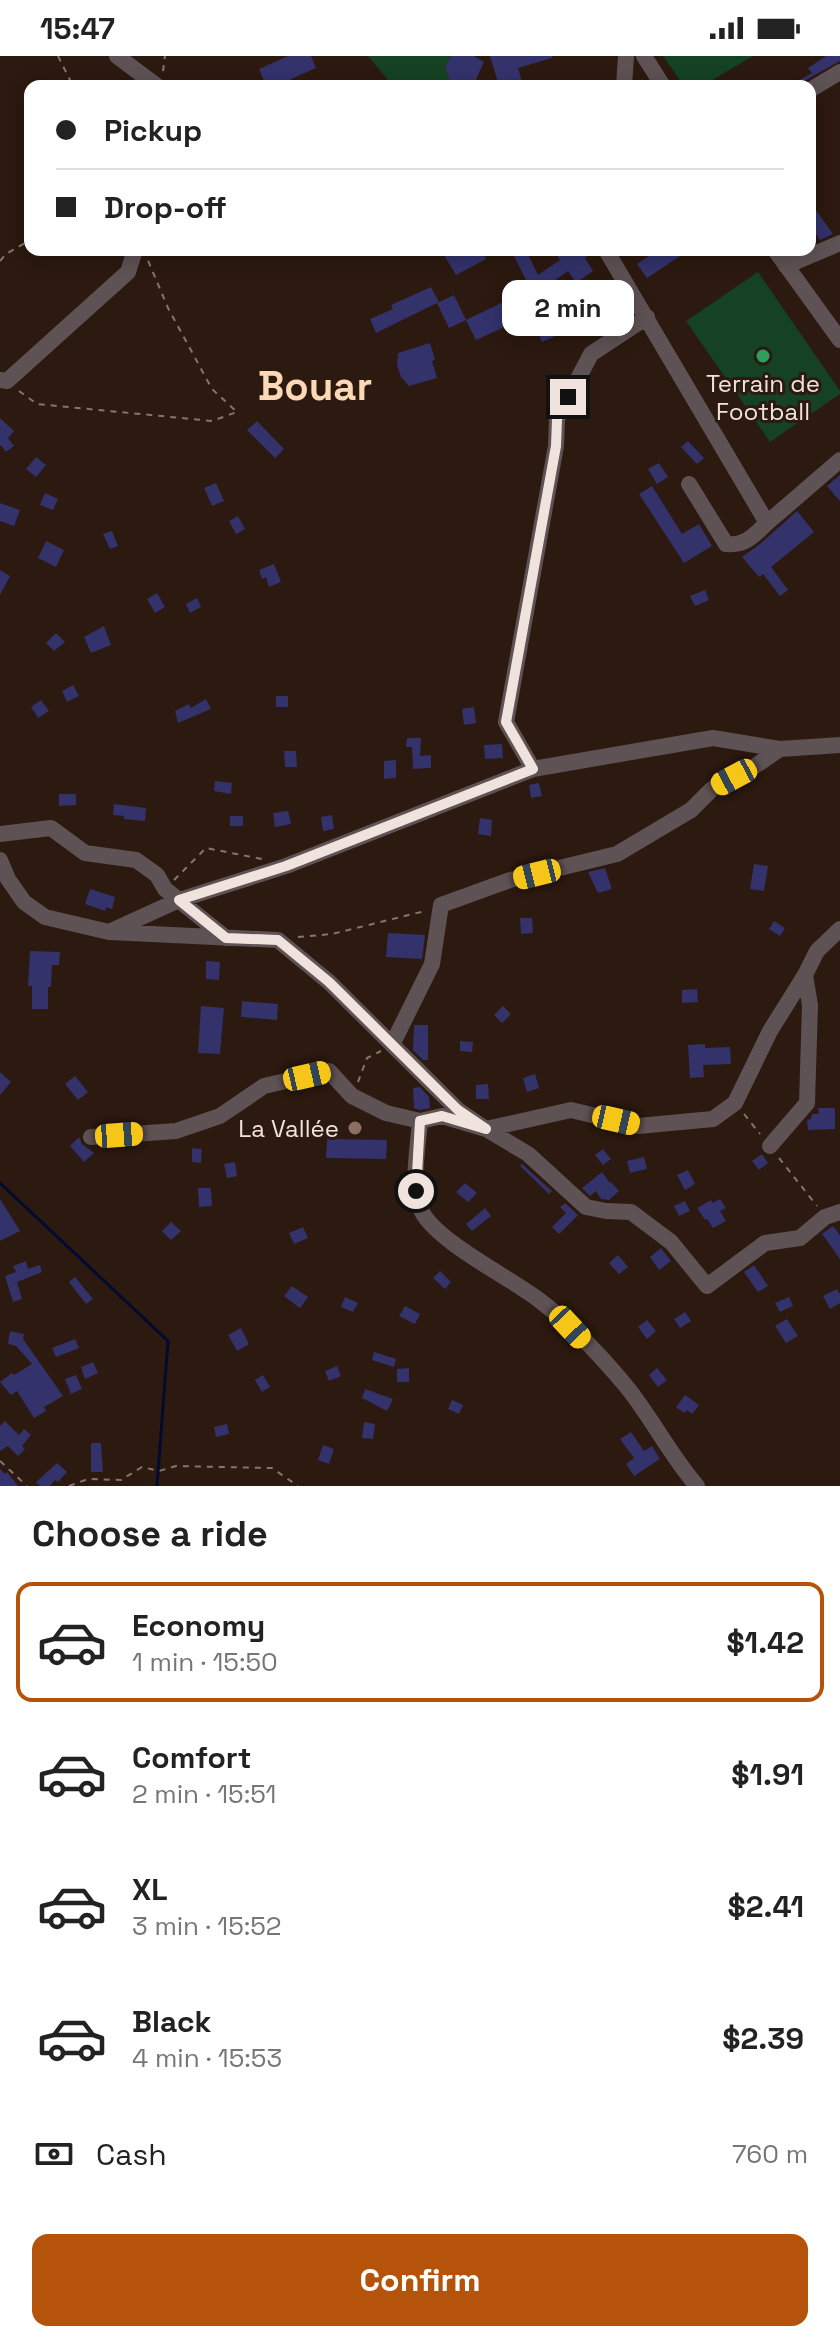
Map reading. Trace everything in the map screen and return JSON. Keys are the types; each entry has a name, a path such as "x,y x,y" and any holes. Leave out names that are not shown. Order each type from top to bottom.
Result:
{"street":[{"path":"117,56 160,78"},
{"path":"624,80 626,56"},
{"path":"644,56 659,80"},
{"path":"816,86 840,72"},
{"path":"816,253 840,243"},
{"path":"3,381 128,272 133,256"},
{"path":"610,256 767,523"},
{"path":"779,256 840,340"},
{"path":"786,266 809,256"},
{"path":"533,769 506,722 556,446 557,419 591,354 647,317"},
{"path":"689,484 726,544 739,545 840,460"},
{"path":"109,932 172,894 286,866 533,769 713,738 780,749 840,745"},
{"path":"392,1045 432,964 441,905 510,880 617,854 691,810 712,789 780,749"},
{"path":"0,834 51,828 85,853 136,860 157,875 172,894 226,938"},
{"path":"0,860 8,879 24,902 45,917 109,932 278,940 329,982 458,1110 528,1154 586,1207 631,1212 671,1242 707,1286 765,1243 800,1238 833,1214"},
{"path":"91,1137 176,1131 220,1116 264,1086 329,1071 352,1096 386,1113 420,1121 442,1116 486,1129 571,1110 638,1126 713,1119 735,1103 770,1031 817,951 840,929"},
{"path":"770,1146 807,1103 810,1005 805,975"},
{"path":"420,1121 416,1191 421,1211 436,1231 539,1300 570,1327 627,1387 676,1461 697,1486"}],"path":[{"path":"58,56 70,80"},
{"path":"160,78 165,56"},
{"path":"0,261 24,244"},
{"path":"3,381 37,404 212,421 237,412 212,389 168,308 146,256"},
{"path":"172,894 206,848 262,859"},
{"path":"278,940 332,934 441,905"},
{"path":"352,1096 367,1058 392,1045"},
{"path":"735,1103 833,1214"},
{"path":"0,1461 27,1486"},
{"path":"69,1486 88,1479 121,1480 142,1467 159,1471 176,1466 272,1468 298,1486"}],"green space":[{"path":"368,56 451,56 445,67 450,80 388,80"},
{"path":"663,56 753,56 712,80 680,80"},
{"name":"Terrain de Football","path":"758,272 840,391 840,394 770,442 686,321"}],"building":[{"path":"288,56 311,56 316,68 291,80 264,80 259,69"},
{"path":"451,56 474,56 484,62 476,80 450,80 445,67"},
{"path":"490,56 552,56 518,68 521,80 497,80"},
{"path":"826,56 840,56 840,61 806,80 800,80 812,73 808,68"},
{"path":"816,211 833,234 820,240 816,234"},
{"path":"445,256 484,256 486,259 456,275"},
{"path":"514,256 529,256 538,275 560,260 558,256 588,256 585,258 593,271 576,283 568,271 508,314 513,323 476,340 466,320 526,291 524,286 528,284"},
{"path":"649,256 680,256 647,278 637,264"},
{"path":"431,287 439,302 376,333 370,319 393,309 391,305"},
{"path":"454,295 466,320 449,328 437,303"},
{"path":"558,297 573,328 542,342 529,312"},
{"path":"430,343 437,378 409,386 401,377 397,365 398,353"},
{"path":"0,418 14,431 8,438 14,446 6,452 0,447"},
{"path":"257,421 284,449 275,458 247,430"},
{"path":"688,441 704,458 697,464 681,447"},
{"path":"36,457 46,465 36,477 26,469"},
{"path":"659,463 668,477 657,484 648,469"},
{"path":"840,475 840,501 827,486"},
{"path":"216,483 224,501 212,506 204,488"},
{"path":"652,486 682,534 699,524 712,546 684,563 639,494"},
{"path":"45,493 58,499 53,510 40,505"},
{"path":"0,503 20,510 14,526 0,521"},
{"path":"797,511 814,532 771,567 788,590 780,596 763,574 759,577 742,557"},
{"path":"238,516 245,529 236,534 229,521"},
{"path":"112,531 118,546 110,549 103,534"},
{"path":"46,541 64,550 56,567 38,558"},
{"path":"274,564 281,582 269,587 266,577 262,579 259,570"},
{"path":"0,570 10,576 0,595"},
{"path":"705,590 709,600 695,606 690,596"},
{"path":"157,593 165,607 155,613 147,599"},
{"path":"197,598 201,607 190,613 186,604"},
{"path":"104,626 111,645 91,653 84,637"},
{"path":"56,633 65,642 54,651 46,643"},
{"path":"73,685 79,696 67,702 62,691"},
{"path":"276,696 288,696 288,707 276,707"},
{"path":"206,699 211,709 178,723 175,711 189,704 191,708"},
{"path":"41,700 49,711 38,718 31,707"},
{"path":"474,707 476,723 464,725 462,709"},
{"path":"407,738 421,738 420,756 431,755 431,768 413,769 412,747 406,747"},
{"path":"502,744 503,758 485,759 484,745"},
{"path":"284,751 296,751 297,767 285,767"},
{"path":"396,760 396,778 384,779 384,761"},
{"path":"215,781 232,783 231,794 214,791"},
{"path":"539,783 542,796 531,798 529,785"},
{"path":"59,794 76,794 76,805 59,806"},
{"path":"114,804 146,808 145,821 113,815"},
{"path":"288,811 291,824 275,827 273,813"},
{"path":"332,815 334,829 323,831 321,817"},
{"path":"230,816 243,816 243,826 230,826"},
{"path":"480,818 492,820 491,836 478,834"},
{"path":"754,864 768,866 764,891 750,889"},
{"path":"605,868 612,889 598,893 588,872"},
{"path":"90,889 115,897 112,909 106,907 105,911 85,904"},
{"path":"520,918 532,918 533,933 521,934"},
{"path":"774,921 785,928 780,936 769,929"},
{"path":"388,933 425,935 422,959 386,957"},
{"path":"30,951 60,952 59,965 52,965 48,1009 32,1009 32,986 28,986"},
{"path":"206,961 220,962 219,980 206,979"},
{"path":"697,989 698,1002 682,1003 682,990"},
{"path":"242,1001 278,1004 277,1020 241,1017"},
{"path":"201,1006 224,1008 220,1054 198,1053"},
{"path":"503,1006 511,1014 502,1023 494,1015"},
{"path":"414,1025 428,1025 428,1060 423,1060 413,1050"},
{"path":"460,1041 473,1042 472,1052 460,1051"},
{"path":"705,1044 705,1048 730,1047 731,1064 703,1065 704,1077 690,1078 688,1045"},
{"path":"0,1072 11,1082 0,1095"},
{"path":"535,1074 539,1088 527,1092 523,1078"},
{"path":"75,1076 88,1092 78,1100 65,1084"},
{"path":"488,1084 489,1099 476,1099 476,1085"},
{"path":"420,1087 429,1097 430,1108 414,1108 413,1088"},
{"path":"818,1108 835,1108 835,1129 808,1130 807,1120 811,1119 812,1114 819,1114"},
{"path":"79,1137 82,1144 94,1153 84,1162 70,1146"},
{"path":"327,1139 387,1140 386,1159 326,1158"},
{"path":"192,1148 202,1149 201,1163 192,1162"},
{"path":"603,1149 611,1159 603,1165 595,1155"},
{"path":"762,1154 768,1163 759,1170 752,1161"},
{"path":"644,1157 647,1169 630,1173 627,1161"},
{"path":"235,1162 237,1176 227,1178 224,1164"},
{"path":"522,1164 552,1191 549,1194 520,1166"},
{"path":"688,1170 695,1184 685,1190 677,1175"},
{"path":"602,1172 619,1191 609,1200 601,1199 596,1191 590,1196 582,1188"},
{"path":"465,1183 477,1193 468,1202 456,1192"},
{"path":"198,1188 211,1188 212,1206 199,1207"},
{"path":"0,1199 20,1231 0,1241"},
{"path":"720,1199 726,1208 720,1211 726,1221 713,1228 697,1208"},
{"path":"685,1201 690,1211 679,1216 674,1206"},
{"path":"565,1203 578,1215 559,1234 552,1227 566,1213 560,1207"},
{"path":"485,1208 491,1216 472,1231 466,1224"},
{"path":"171,1222 181,1231 171,1240 162,1231"},
{"path":"833,1226 840,1235 840,1259 822,1234"},
{"path":"303,1227 308,1238 294,1244 289,1233"},
{"path":"661,1248 671,1261 659,1270 650,1257"},
{"path":"618,1255 628,1267 619,1274 609,1263"},
{"path":"26,1261 28,1269 40,1265 42,1272 17,1282 22,1299 13,1302 5,1276 16,1272 13,1266"},
{"path":"754,1265 768,1286 758,1292 744,1272"},
{"path":"440,1271 451,1282 445,1289 433,1278"},
{"path":"75,1277 93,1299 86,1304 69,1282"},
{"path":"292,1286 308,1297 300,1308 284,1296"},
{"path":"837,1289 840,1303 830,1309 823,1296"},
{"path":"345,1297 358,1303 353,1312 341,1307"},
{"path":"789,1297 793,1306 780,1312 775,1303"},
{"path":"405,1306 420,1314 415,1324 399,1316"},
{"path":"685,1312 691,1321 680,1328 674,1319"},
{"path":"787,1319 798,1336 786,1343 775,1326"},
{"path":"647,1320 656,1331 647,1339 638,1327"},
{"path":"241,1328 249,1344 237,1351 228,1335"},
{"path":"10,1331 24,1334 23,1339 63,1396 44,1407 46,1411 34,1418 17,1391 11,1395 0,1382 32,1364 16,1346 8,1344"},
{"path":"75,1339 79,1348 56,1357 52,1348"},
{"path":"374,1352 396,1359 394,1367 372,1360"},
{"path":"93,1362 98,1373 85,1379 81,1367"},
{"path":"337,1366 341,1376 329,1381 325,1371"},
{"path":"409,1368 409,1382 397,1382 397,1369"},
{"path":"657,1368 667,1380 658,1387 649,1375"},
{"path":"76,1375 82,1389 71,1394 65,1379"},
{"path":"263,1375 270,1387 262,1392 255,1380"},
{"path":"365,1389 393,1399 387,1411 362,1398"},
{"path":"685,1395 699,1405 692,1414 676,1407"},
{"path":"452,1400 463,1405 459,1414 448,1409"},
{"path":"5,1421 19,1435 24,1429 31,1435 18,1456 8,1446 0,1451 0,1426"},
{"path":"364,1422 375,1424 373,1439 362,1438"},
{"path":"227,1424 229,1434 216,1437 214,1427"},
{"path":"631,1432 644,1451 652,1446 660,1459 634,1476 626,1464 634,1458 620,1439"},
{"path":"91,1443 101,1443 103,1472 91,1472"},
{"path":"323,1445 334,1449 329,1464 318,1460"},
{"path":"57,1463 67,1472 58,1482 55,1480 50,1486 40,1486 36,1482"},
{"path":"0,1469 5,1474 7,1472 18,1486 0,1486"}],"waterway":[{"path":"0,1183 168,1341 157,1486"}],"place":[{"name":"Terrain de Football","path":"763,356"},
{"name":"La Vallée","path":"355,1128"}],"district":[{"name":"Bouar","path":"315,386"}],"route":[{"path":"416,1191 420,1121 442,1116 486,1129 458,1110 329,982 278,940 226,938 179,900 286,866 533,769 506,722 556,446 557,419 568,397"}]}
